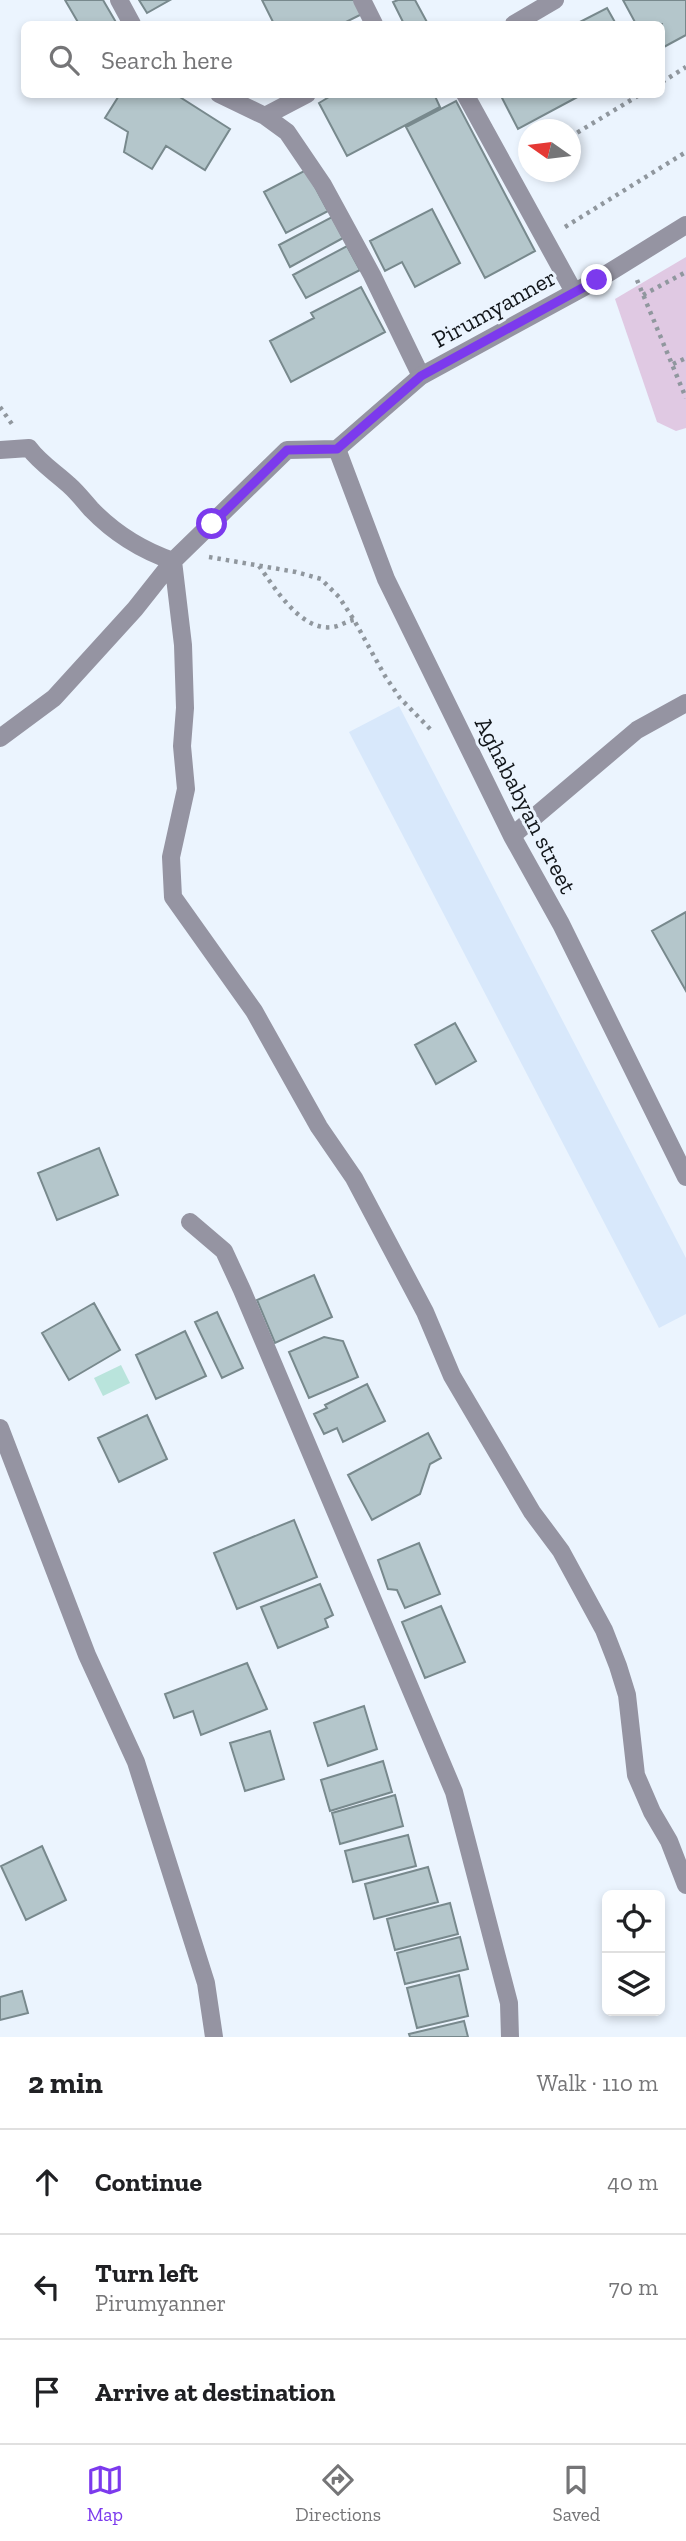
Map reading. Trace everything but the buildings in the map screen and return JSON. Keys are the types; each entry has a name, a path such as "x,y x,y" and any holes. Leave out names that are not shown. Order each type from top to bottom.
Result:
{"street":[{"path":"119,0 130,21"},
{"path":"362,0 372,21"},
{"path":"519,21 555,0"},
{"path":"227,98 265,116 287,132 323,186 372,275 421,376"},
{"path":"265,116 299,98"},
{"path":"467,98 574,292"},
{"name":"Pirumyanner","path":"337,449 421,376 597,280 686,225"},
{"path":"0,450 29,448 37,460 71,486 93,511 122,537 145,551 173,561"},
{"path":"0,738 54,698 135,609 173,561 287,450 337,449"},
{"name":"Aghababyan street","path":"337,449 386,579 512,836 561,924 686,1177"},
{"path":"173,561 183,645 185,708 182,746 186,789 171,857 173,897 254,1011 319,1127 354,1178 425,1312 452,1376 532,1512 561,1551 604,1630 627,1695 636,1774 652,1812 669,1841 686,1885"},
{"path":"512,836 637,730 686,703"},
{"path":"190,1222 224,1251 454,1791 509,2003 510,2037"},
{"path":"0,1428 87,1655 136,1762 206,1983 214,2037"}],"path":[{"path":"665,80 686,67"},
{"path":"581,130 634,98"},
{"path":"546,239 686,152"},
{"path":"643,295 686,272"},
{"path":"634,274 686,398"},
{"path":"673,364 686,358"},
{"path":"173,561 202,556 228,558 321,579 339,597 400,698 434,733"},
{"path":"259,566 294,612 311,623 332,628 354,620"}],"shaded area":[{"path":"686,257 686,428 676,431 657,422 615,299"},
{"path":"399,706 686,1258 686,1314 659,1328 349,732"},
{"path":"121,1365 130,1383 103,1396 94,1378"}],"route":[{"path":"212,524 287,450 337,449 421,376 597,280"}]}
